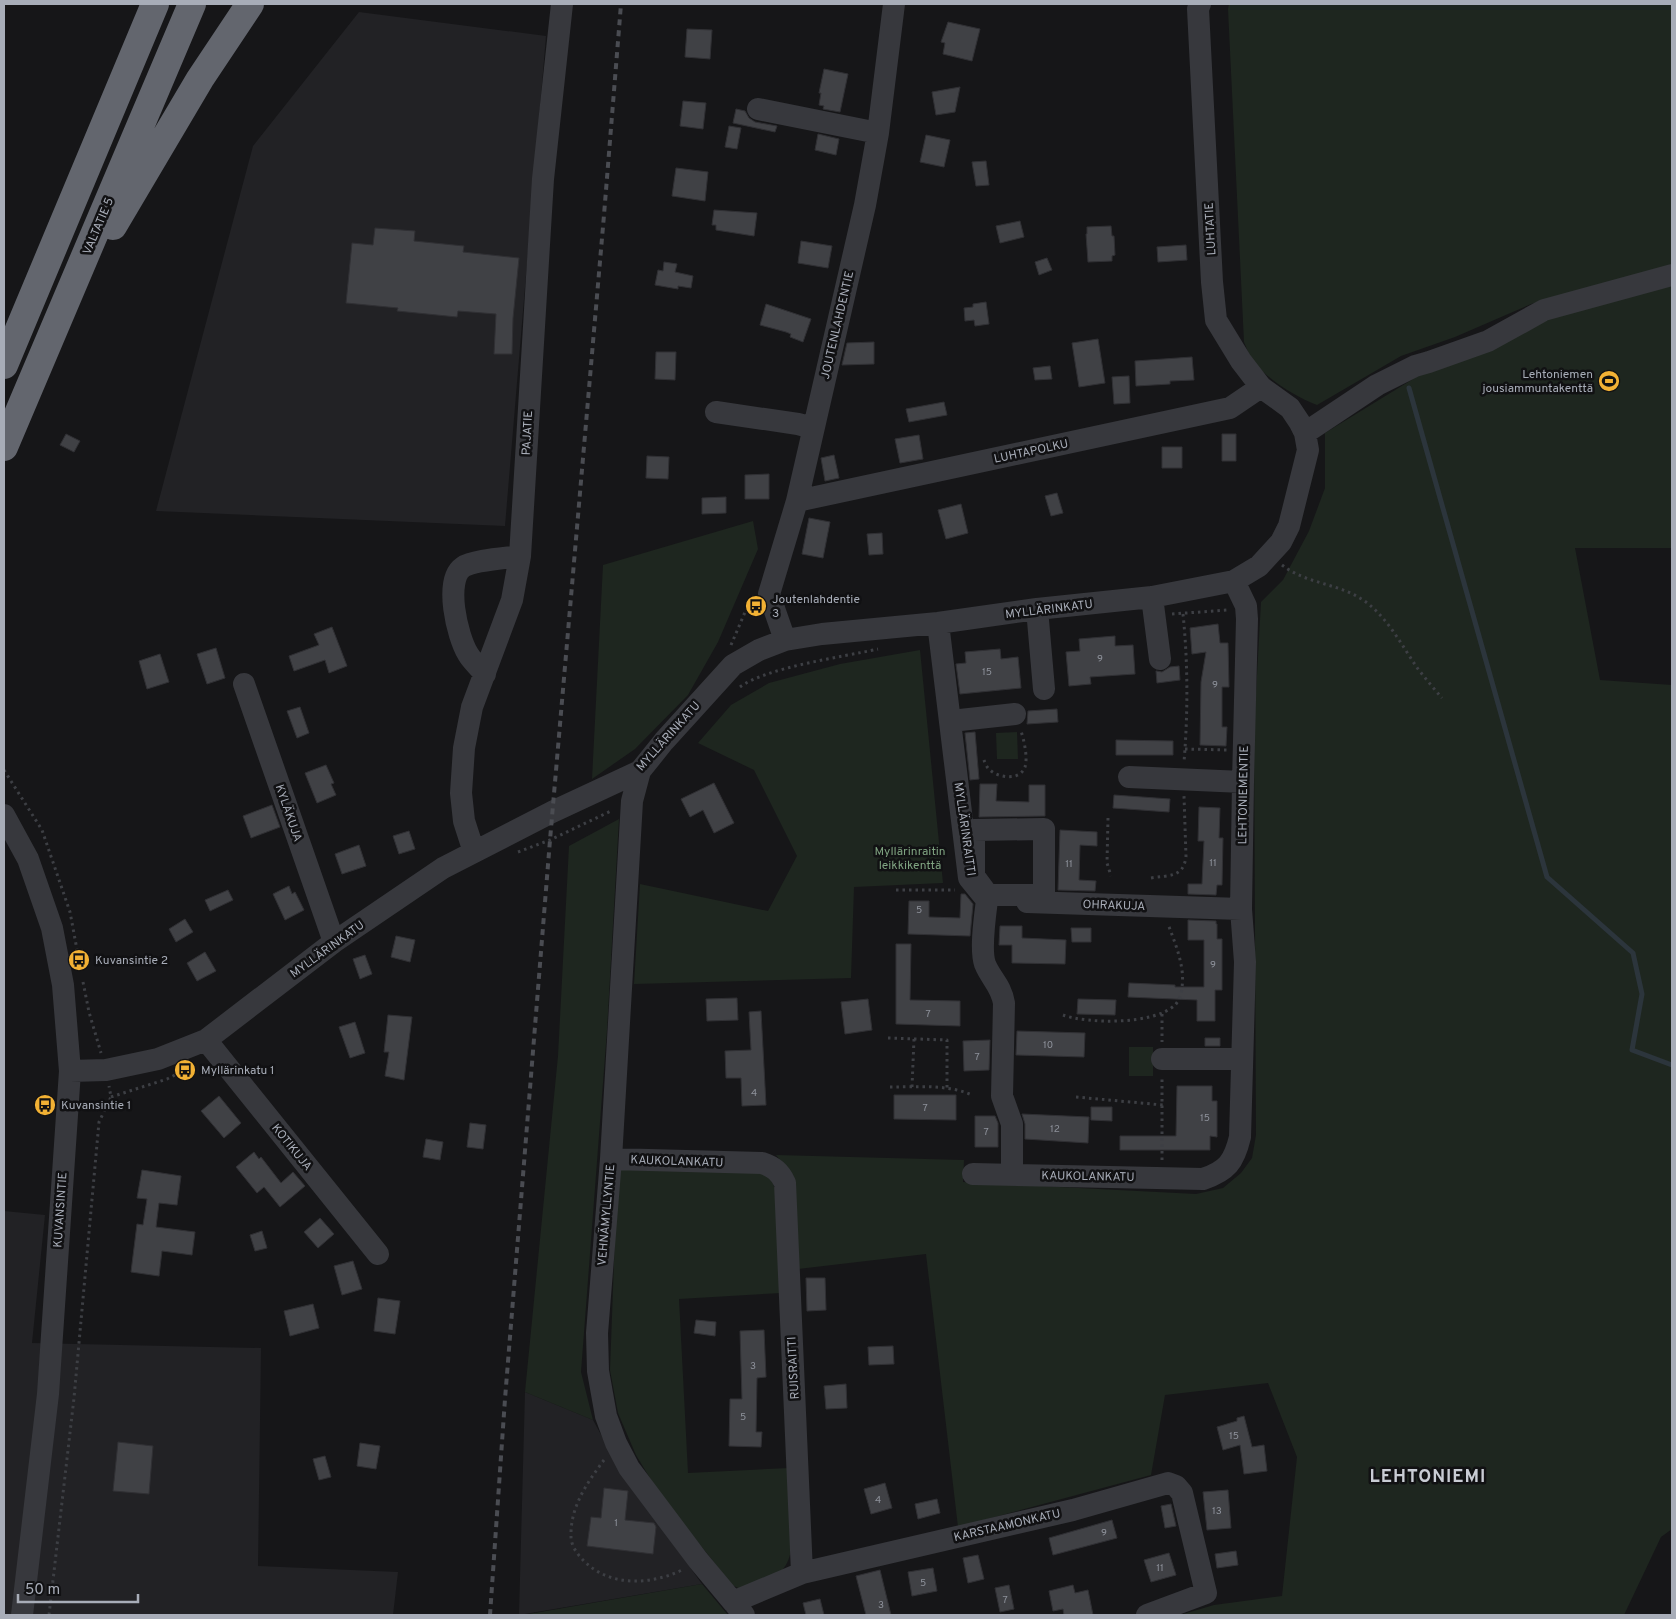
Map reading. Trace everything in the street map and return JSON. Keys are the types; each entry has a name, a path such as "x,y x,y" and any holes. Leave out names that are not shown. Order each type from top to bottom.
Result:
{"highway":[{"path":"4,364 155,4"},
{"name":"VALTATIE 5","path":"4,448 192,4"},
{"path":"55,324 200,78 250,4"}],"street":[{"name":"PAJATIE","path":"474,852 464,821 461,792 464,748 472,707 512,600 520,556 543,179 562,4"},
{"name":"JOUTENLAHDENTIE","path":"785,640 769,594 796,501 865,205 878,133 894,4"},
{"name":"LUHTATIE","path":"1200,4 1198,9 1212,282 1216,320 1241,361 1261,387 1290,408 1303,428"},
{"path":"758,109 878,133"},
{"path":"1234,581 1259,566 1270,556 1281,542 1289,526 1308,450 1303,428 1377,384 1415,366 1488,342 1544,310 1672,275"},
{"name":"LUHTAPOLKU","path":"796,501 1230,408 1261,387"},
{"path":"716,412 798,424 813,428"},
{"path":"485,674 467,653 456,621 452,590 455,576 464,567 477,563 520,556"},
{"name":"MYLLÄRINKATU","path":"70,1071 106,1070 158,1059 206,1040 334,942 443,868 552,812 640,771 664,741 733,665 759,650 785,640 822,634 938,623 1037,609 1153,607 1234,581"},
{"name":"LEHTONIEMENTIE","path":"1203,1179 1219,1174 1229,1163 1236,1152 1240,1137 1245,962 1241,909 1242,782 1247,620 1246,606 1234,581"},
{"path":"1153,607 1160,659"},
{"path":"1037,609 1044,690"},
{"name":"MYLLÄRINRAITTI","path":"938,623 969,878 983,896"},
{"name":"KYLÄKUJA","path":"244,684 334,942"},
{"path":"951,721 1015,714"},
{"name":"VEHNÄMYLLYNTIE","path":"640,771 632,801 610,1159 597,1333 598,1371 606,1416 616,1443 629,1468 698,1560 739,1609"},
{"path":"1129,777 1242,782"},
{"name":"KUVANSINTIE","path":"4,815 28,859 52,928 63,985 70,1071 48,1394 22,1615"},
{"path":"983,896 983,955 988,971 1002,993 1004,1003 1002,1096 1012,1124 1012,1174"},
{"name":"OHRAKUJA","path":"983,896 1241,909"},
{"name":"KOTIKUJA","path":"206,1040 378,1254"},
{"path":"1162,1059 1242,1059"},
{"name":"KAUKOLANKATU","path":"610,1159 762,1163 773,1167"},
{"name":"RUISRAITTI","path":"773,1167 781,1174 785,1184 802,1573"},
{"name":"KAUKOLANKATU","path":"972,1174 1203,1179"},
{"name":"KARSTAAMONKATU","path":"739,1609 802,1573 1073,1510 1168,1483 1176,1486 1182,1493 1206,1592 1147,1615"}],"path":[{"path":"1270,556 1293,574 1340,588 1364,600 1384,619 1419,670 1442,698"},
{"path":"1153,607 1183,614 1246,606"},
{"path":"1151,878 1176,874 1185,866 1183,779 1187,680 1183,614"},
{"path":"736,691 743,685 767,675 798,666 881,649"},
{"path":"984,760 990,770 1002,776 1012,777 1020,774 1024,769 1026,762 1022,736 1015,714"},
{"path":"1185,749 1244,750"},
{"path":"511,856 550,840 632,801"},
{"path":"1108,818 1107,863 1112,876"},
{"path":"896,890 983,896"},
{"path":"1063,1015 1075,1019 1126,1020 1162,1013 1175,1005 1182,987 1182,970 1162,906"},
{"path":"1162,1013 1162,1178"},
{"path":"888,1038 947,1040 947,1088"},
{"path":"912,1087 914,1039"},
{"path":"890,1086 960,1089 972,1095"},
{"path":"49,1615 74,1398 99,1122 111,1097"},
{"path":"1076,1097 1163,1105"},
{"path":"616,1443 585,1485 572,1516 570,1539 577,1555 589,1567 614,1579 638,1582 662,1578 683,1570 698,1560"}],"shaded area":[{"path":"359,12 546,36 505,526 156,511 253,146"},
{"path":"4,1211 45,1215 32,1343 261,1348 258,1566 398,1572 393,1615 4,1615"},
{"path":"525,1392 593,1420 622,1473 702,1584 519,1615"}],"green space":[{"path":"1229,4 1672,4 1672,265 1531,304 1455,337 1401,356 1317,405 1291,393 1275,382 1254,363 1244,342"},
{"path":"1670,283 1672,292 1672,548 1575,548 1600,680 1672,685 1672,1529 1661,1537 1624,1615 1180,1615 1214,1605 1282,1596 1297,1457 1268,1383 1165,1395 1151,1475 958,1527 926,1254 798,1269 794,1177 776,1155 964,1160 963,1182 1196,1194 1223,1188 1241,1173 1252,1158 1256,1135 1254,730 1261,602 1283,580 1309,531 1325,488 1325,433 1418,376 1551,315"},
{"path":"753,521 758,549 718,642 688,695 635,749 592,779 603,565"},
{"name":"Myllärinraitin leikkikenttä","path":"920,650 943,883 854,887 851,978 634,984 640,884 768,911 797,856 754,770 698,743 731,705 769,683 840,664"},
{"path":"1017,732 1018,759 997,759 996,733"},
{"path":"619,819 607,1030 581,1372 593,1420 525,1392 558,1056 569,846"},
{"path":"1129,1047 1153,1047 1153,1076 1129,1076"},
{"path":"626,1165 762,1171 771,1179 776,1191 781,1293 679,1299 688,1473 790,1468 793,1537 788,1562 779,1572 740,1589 732,1585 659,1493 636,1455 618,1413 610,1370 617,1181 619,1171"},
{"path":"702,1584 728,1615 523,1615"}],"building":[{"path":"948,22 980,29 972,61 943,54 945,43 941,42"},
{"path":"687,29 712,30 710,59 685,57"},
{"path":"824,69 848,74 840,112 823,109 824,106 819,105 821,93 819,93"},
{"path":"960,87 955,112 936,115 932,92"},
{"path":"683,101 706,103 703,129 680,126"},
{"path":"736,109 745,111 749,118 755,122 777,126 775,132 733,123"},
{"path":"729,126 741,128 737,149 725,147"},
{"path":"818,134 839,139 836,155 815,150"},
{"path":"926,135 950,140 944,167 920,162"},
{"path":"986,161 989,185 976,186 972,162"},
{"path":"676,168 708,172 705,201 672,196"},
{"path":"714,210 757,213 754,236 716,230 716,225 712,225"},
{"path":"1020,221 1024,237 1000,243 996,226"},
{"path":"1111,226 1112,236 1114,236 1115,255 1112,256 1112,261 1088,262 1087,227"},
{"path":"375,228 415,231 414,241 464,246 463,252 519,258 513,318 512,354 494,354 496,314 458,311 457,317 397,311 398,308 346,303 352,243 373,245"},
{"path":"801,241 832,246 828,268 798,263"},
{"path":"1186,245 1187,260 1158,262 1157,247"},
{"path":"1047,258 1052,270 1039,275 1035,262"},
{"path":"664,262 677,264 675,272 693,276 691,288 678,286 678,289 655,285 658,270 663,271"},
{"path":"986,302 989,324 975,326 974,320 965,321 964,308"},
{"path":"766,304 811,319 803,342 790,337 791,334 786,332 760,325"},
{"path":"1098,339 1105,383 1079,387 1072,343"},
{"path":"874,342 874,364 842,365 847,343"},
{"path":"656,352 676,352 675,380 655,379"},
{"path":"1192,357 1194,380 1170,381 1170,384 1136,386 1135,361"},
{"path":"1050,366 1052,379 1035,380 1033,368"},
{"path":"1129,376 1130,403 1114,404 1112,377"},
{"path":"944,402 947,415 909,422 906,409"},
{"path":"66,434 80,441 74,452 60,445"},
{"path":"1222,434 1236,434 1236,461 1222,461"},
{"path":"919,435 923,459 900,463 895,439"},
{"path":"1162,447 1182,447 1182,468 1162,468"},
{"path":"834,455 839,478 825,481 821,458"},
{"path":"647,456 669,457 668,479 646,478"},
{"path":"769,474 769,499 745,499 745,475"},
{"path":"1057,493 1063,513 1051,516 1045,496"},
{"path":"726,497 726,513 702,514 702,498"},
{"path":"961,504 968,533 946,539 938,510"},
{"path":"809,518 830,522 823,558 802,554"},
{"path":"882,533 883,554 869,555 867,534"},
{"path":"1218,624 1220,643 1228,643 1229,687 1222,687 1222,727 1227,727 1226,746 1200,745 1201,682 1206,652 1192,654 1190,628"},
{"path":"332,627 347,666 329,673 325,660 294,671 289,656 319,645 314,634"},
{"path":"1115,636 1115,646 1133,645 1135,674 1090,677 1091,684 1069,686 1066,652 1080,651 1079,639"},
{"path":"216,648 225,678 207,684 197,654"},
{"path":"1000,649 1001,659 1018,657 1021,688 960,694 956,664 966,663 965,652"},
{"path":"160,654 169,682 147,689 139,661"},
{"path":"1179,666 1180,680 1157,683 1156,671 1162,672 1170,667"},
{"path":"300,707 309,733 297,738 287,711"},
{"path":"1057,709 1058,722 1027,724 1028,711"},
{"path":"975,732 979,779 970,780 965,733"},
{"path":"1116,740 1173,741 1173,755 1116,755"},
{"path":"326,765 334,783 331,784 336,795 317,803 305,773"},
{"path":"714,783 734,823 714,833 703,810 690,817 681,799"},
{"path":"980,784 997,784 996,801 1029,802 1029,785 1045,785 1045,816 979,817"},
{"path":"1114,795 1170,799 1169,812 1113,808"},
{"path":"272,805 280,827 251,838 243,816"},
{"path":"1199,807 1220,808 1219,838 1223,838 1222,885 1217,885 1216,895 1188,894 1188,884 1202,884 1204,841 1198,841"},
{"path":"1060,830 1097,832 1097,846 1080,845 1079,880 1096,881 1095,891 1058,890"},
{"path":"409,831 415,849 399,854 393,836"},
{"path":"359,845 366,866 342,874 335,854"},
{"path":"289,886 292,894 295,892 304,910 285,920 273,894"},
{"path":"228,890 233,900 210,911 205,900"},
{"path":"961,894 965,894 973,904 970,936 908,934 909,901 929,901 929,917 960,918"},
{"path":"185,919 193,932 176,942 169,929"},
{"path":"1188,920 1216,921 1217,939 1222,939 1222,990 1215,990 1215,1021 1197,1021 1197,1000 1128,997 1129,983 1175,985 1175,987 1204,987 1204,940 1188,940"},
{"path":"1000,926 1022,926 1022,938 1066,940 1065,964 1012,963 1012,945 999,945"},
{"path":"1071,928 1091,928 1091,942 1072,942"},
{"path":"396,936 415,940 410,962 391,957"},
{"path":"896,944 911,944 910,1000 960,1001 960,1026 896,1024"},
{"path":"205,952 216,971 197,981 187,963"},
{"path":"365,955 372,974 360,979 353,959"},
{"path":"737,998 738,1020 707,1021 706,999"},
{"path":"868,999 872,1030 845,1034 841,1002"},
{"path":"1078,999 1116,1000 1115,1015 1077,1014"},
{"path":"761,1011 766,1105 742,1106 741,1078 726,1078 725,1051 751,1050 749,1012"},
{"path":"388,1015 412,1017 404,1080 385,1076 389,1052 384,1052"},
{"path":"355,1022 365,1053 350,1058 339,1027"},
{"path":"1017,1031 1085,1033 1084,1057 1016,1055"},
{"path":"1205,1038 1220,1038 1220,1046 1205,1046"},
{"path":"990,1040 989,1070 964,1071 963,1041"},
{"path":"1177,1086 1212,1086 1212,1101 1217,1101 1217,1137 1210,1136 1210,1150 1120,1150 1120,1136 1176,1136"},
{"path":"894,1095 956,1095 956,1120 894,1119"},
{"path":"219,1096 241,1123 224,1138 201,1111"},
{"path":"1091,1107 1112,1107 1112,1121 1091,1120"},
{"path":"1022,1114 1089,1117 1088,1143 1025,1139 1025,1124"},
{"path":"975,1116 995,1116 998,1123 998,1147 975,1147"},
{"path":"470,1123 486,1125 483,1149 467,1147"},
{"path":"426,1139 443,1142 440,1160 423,1157"},
{"path":"254,1152 259,1159 261,1157 281,1183 293,1172 305,1186 280,1207 264,1187 257,1193 236,1167"},
{"path":"142,1170 181,1176 177,1205 159,1203 156,1227 195,1232 192,1255 162,1251 159,1276 131,1272 137,1224 143,1225 147,1199 137,1198"},
{"path":"320,1218 334,1234 318,1248 304,1232"},
{"path":"262,1231 267,1248 255,1251 250,1235"},
{"path":"353,1261 362,1289 342,1295 334,1266"},
{"path":"806,1278 825,1278 826,1310 807,1311"},
{"path":"378,1298 400,1301 395,1334 374,1331"},
{"path":"313,1304 319,1328 290,1336 284,1311"},
{"path":"696,1320 716,1322 715,1336 694,1333"},
{"path":"764,1330 766,1377 757,1378 756,1432 762,1432 761,1447 729,1446 730,1399 742,1399 740,1331"},
{"path":"893,1346 894,1364 869,1365 868,1347"},
{"path":"846,1384 847,1408 826,1409 824,1386"},
{"path":"1244,1416 1252,1447 1264,1445 1267,1471 1244,1474 1240,1445 1223,1450 1217,1427 1237,1421 1237,1418"},
{"path":"118,1442 153,1446 149,1494 113,1491"},
{"path":"360,1443 380,1446 376,1469 357,1466"},
{"path":"325,1456 331,1477 319,1480 313,1459"},
{"path":"885,1483 892,1508 871,1514 864,1489"},
{"path":"604,1488 628,1491 625,1520 654,1523 656,1527 653,1554 587,1546 591,1517 601,1518"},
{"path":"1228,1490 1231,1528 1207,1530 1203,1492"},
{"path":"937,1499 940,1513 918,1519 915,1504"},
{"path":"1171,1504 1176,1526 1165,1528 1161,1506"},
{"path":"1112,1520 1117,1538 1053,1555 1049,1538"},
{"path":"1236,1551 1238,1565 1217,1568 1215,1554"},
{"path":"1169,1553 1176,1575 1151,1582 1144,1560"},
{"path":"978,1555 984,1579 968,1583 963,1558"},
{"path":"933,1568 937,1591 912,1596 908,1572"},
{"path":"880,1570 891,1615 866,1615 856,1576"},
{"path":"1009,1585 1014,1609 1000,1612 995,1588"},
{"path":"1073,1585 1075,1593 1088,1590 1093,1615 1064,1615 1063,1609 1053,1611 1049,1591"},
{"path":"820,1599 824,1615 806,1615 803,1603"}],"waterway":[{"path":"1409,388 1547,877 1633,953 1642,994 1632,1050 1672,1065"}],"railway":[{"path":"490,1615 505,1399 550,840 621,4"}],"place":[{"name":"Lehtoniemen jousiammuntakenttä","path":"1609,381"},
{"name":"Joutenlahdentie 3","path":"756,606"},
{"name":"Kuvansintie 2","path":"79,960"},
{"name":"Myllärinkatu 1","path":"185,1070"},
{"name":"Kuvansintie 1","path":"45,1105"}],"district":[{"name":"LEHTONIEMI","path":"1428,1476"}]}
